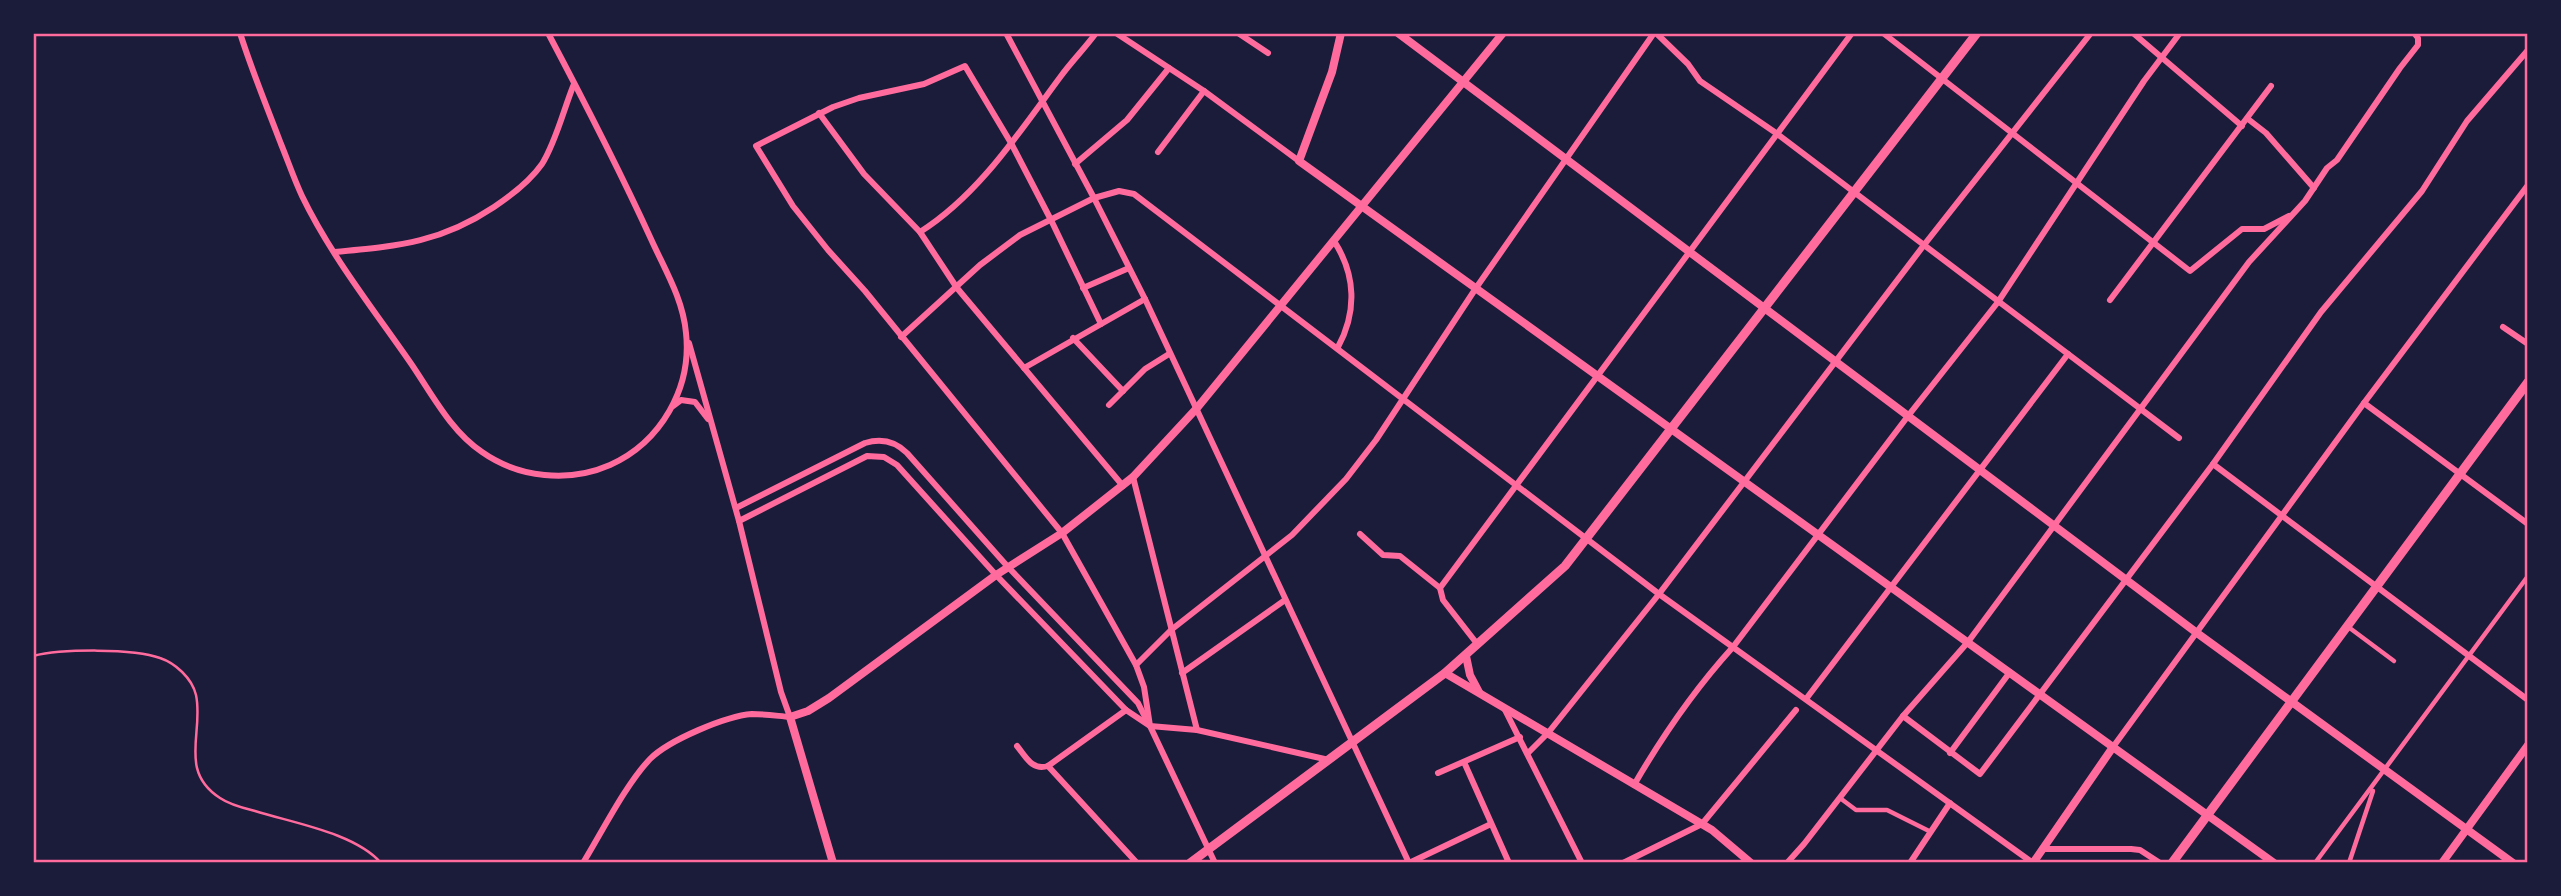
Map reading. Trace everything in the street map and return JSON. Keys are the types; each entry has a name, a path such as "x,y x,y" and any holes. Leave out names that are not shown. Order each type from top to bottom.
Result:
{"main road":[{"path":"1190,863 1445,673 1546,585 1587,538 1977,33"},
{"path":"2172,863 2528,382"}],"street":[{"path":"240,33 302,196 335,252 444,413 473,446 507,466 533,474 559,476 598,469 622,458 657,429 672,407 685,372 687,335"},
{"path":"548,33 623,176 674,287 683,313 736,509 781,692 832,863"},
{"path":"1006,33 1094,198 1197,408 1409,863 1491,824"},
{"path":"919,232 953,208 1011,143 1096,33"},
{"path":"1116,33 1204,91 2274,863"},
{"path":"1131,43 1135,33"},
{"path":"1238,33 1268,53"},
{"path":"1299,161 1332,72 1341,33"},
{"path":"1398,33 2197,633 2513,863"},
{"path":"583,863 651,758 667,747 722,722 751,714 790,717 808,711 996,575 1062,533 1133,477 1197,408 1503,33"},
{"path":"1136,665 1171,630 1311,517 1346,479 1376,440 1476,288 1655,33 1688,64 1700,81 1776,133 2179,438"},
{"path":"1440,588 1852,33"},
{"path":"1883,33 2190,271 2242,229 2264,229 2293,214"},
{"path":"1528,753 1548,733 1659,593 1834,361 2091,33"},
{"path":"2133,33 2242,126"},
{"path":"1634,785 1693,693 1733,647 1817,534 1998,302 2161,57 2180,33"},
{"path":"1787,863 1804,845 1903,716 1968,642 2249,262 2293,214 2327,168 2337,160 2418,46 2418,38 2414,33"},
{"path":"1903,716 1980,774 2213,464 2321,312 2415,200 2468,121 2528,50"},
{"path":"1101,324 1011,143 965,66 924,84 859,98 819,113 756,146 793,206 1062,533 1136,665 1146,692 1150,726"},
{"path":"1075,164 1127,120 1169,68"},
{"path":"335,252 400,245 447,234 505,200 541,164 574,83"},
{"path":"2110,300 2152,241 2272,86"},
{"path":"1158,152 1204,91"},
{"path":"819,113 864,174 919,232 957,288 1123,486"},
{"path":"2248,119 2266,132 2314,188"},
{"path":"901,337 999,249 1094,198 1119,191 1134,194 1659,593 2033,863 2113,747 2282,515 2528,184"},
{"path":"1334,241 1350,274 1352,299 1347,329 1338,348"},
{"path":"1083,288 1129,268"},
{"path":"1024,368 1144,299"},
{"path":"2503,327 2528,344"},
{"path":"1073,338 1123,391"},
{"path":"1108,405 1145,369 1169,354"},
{"path":"1806,699 2068,354"},
{"path":"672,407 681,400 695,402 712,426"},
{"path":"2364,403 2528,524"},
{"path":"736,509 865,443 877,440 891,442 907,453 1008,567 1138,703 1215,863"},
{"path":"739,521 867,456 879,455 889,459 1126,710 1150,726 1197,730 1331,760"},
{"path":"2213,464 2528,700"},
{"path":"1133,477 1197,730"},
{"path":"1360,534 1383,555 1400,556 1440,588 1443,600 1478,645"},
{"path":"2315,863 2528,576"},
{"path":"1182,673 1285,600"},
{"path":"2346,626 2395,661"},
{"path":"1466,656 1470,675 1480,694"},
{"path":"1950,753 2010,672"},
{"path":"1445,673 1702,824 1724,838 1751,863"},
{"path":"1504,708 1582,863"},
{"path":"1017,746 1033,767 1040,769 1126,710"},
{"path":"1623,863 1702,824 1796,710"},
{"path":"1438,773 1520,737"},
{"path":"2442,863 2528,745"},
{"path":"1464,762 1509,863"},
{"path":"1048,766 1137,863"},
{"path":"2348,863 2376,783"},
{"path":"1840,798 1856,810 1887,810 1931,832"},
{"path":"1910,863 1950,803"},
{"path":"2042,849 2140,850 2160,863"}],"lane":[{"path":"33,656 98,650 144,654 168,661 186,676 196,696 195,758 200,775 209,789 232,804 351,841 369,851 381,863"}]}
